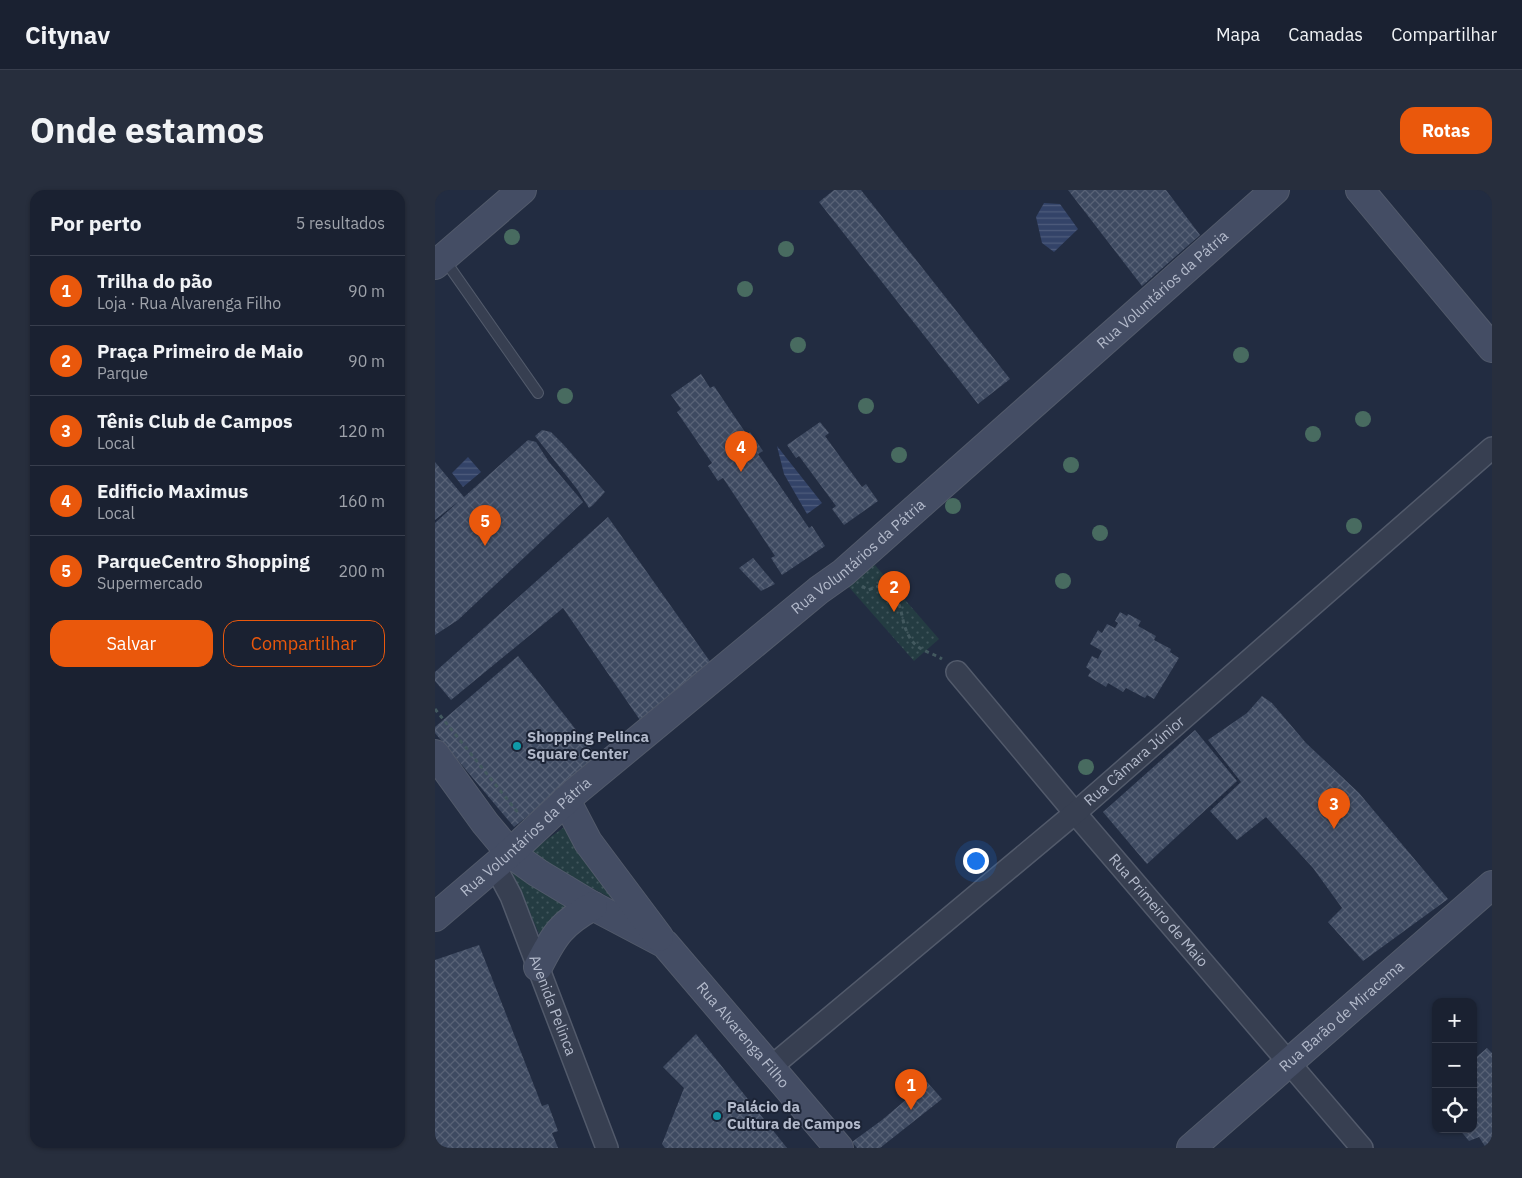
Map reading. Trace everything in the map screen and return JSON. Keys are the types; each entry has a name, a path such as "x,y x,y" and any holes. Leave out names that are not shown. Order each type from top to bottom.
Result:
{"main road":[{"path":"439,262 523,190"},
{"name":"Rua Voluntários da Pátria","path":"435,917 503,859 566,800 843,572 1275,190"},
{"path":"1359,190 1492,348"},
{"name":"Avenida Pelinca","path":"435,754 485,823 503,859"},
{"name":"Rua Alvarenga Filho","path":"566,800 588,842 665,944 839,1148"},
{"name":"Rua Alvarenga Filho","path":"503,859 538,873 593,906 665,944"},
{"name":"Rua Barão de Miracema","path":"1191,1148 1290,1064 1492,885"},
{"path":"539,966 558,930 572,918 593,906"}],"street":[{"name":"Rua Câmara Júnior","path":"771,1067 1075,813 1492,448"},
{"name":"Rua Primeiro de Maio","path":"957,672 1362,1148"},
{"name":"Avenida Pelinca","path":"503,859 511,896 607,1148"}],"lane":[{"path":"439,262 538,393"}],"path":[{"path":"843,572 868,590 882,585 894,593 910,638 920,649 939,657 957,672"},
{"path":"435,709 510,803"}],"green space":[{"path":"874,564 939,639 914,661 848,586"},
{"path":"567,825 630,908 527,854"},
{"path":"506,859 579,906 541,938"}],"water":[{"path":"1044,203 1060,204 1078,229 1054,252 1042,243 1036,217"},
{"path":"777,446 822,503 807,514 784,474"},
{"path":"468,457 481,472 463,487 452,473"}],"building":[{"path":"834,190 861,190 1010,379 978,404 819,202"},
{"path":"1068,190 1166,190 1200,235 1142,286"},
{"path":"701,374 710,388 714,386 747,435 750,432 763,451 758,454 809,528 812,526 825,546 782,575 771,558 775,556 723,478 718,481 708,466 712,463 677,412 681,409 671,395"},
{"path":"820,422 829,433 825,436 862,487 866,484 878,501 844,525 832,509 836,506 799,456 796,458 787,445"},
{"path":"542,430 551,432 605,492 589,508 577,489 535,436"},
{"path":"528,440 536,442 549,462 583,502 458,620 435,635 435,523 459,501 435,520 435,462 464,497"},
{"path":"608,517 716,670 644,726 563,608 451,700 435,681 435,672"},
{"path":"753,558 775,584 761,591 739,568"},
{"path":"1120,612 1141,621 1138,626 1156,636 1154,640 1171,649 1170,652 1179,658 1154,699 1147,695 1145,698 1126,688 1123,692 1108,683 1106,687 1088,676 1091,671 1086,667 1092,656 1098,659 1102,651 1090,644 1098,630 1102,633 1107,624 1115,628 1118,623 1115,621"},
{"name":"Shopping Pelinca Square Center","path":"518,656 599,759 514,827 435,733 435,727"},
{"path":"1262,696 1272,703 1306,743 1359,793 1448,899 1363,961 1328,922 1342,908 1313,868 1266,817 1237,840 1210,811 1241,782 1208,740 1247,713"},
{"path":"1195,730 1237,781 1147,864 1103,812"},
{"path":"479,945 542,1106 548,1104 558,1131 552,1133 558,1148 435,1148 435,960"},
{"name":"Palácio da Cultura de Campos","path":"696,1034 787,1148 665,1148 662,1144 684,1088 663,1067"},
{"path":"1487,1048 1492,1053 1492,1148 1486,1148 1479,1137 1469,1141 1462,1133 1477,1133 1477,1057"},
{"path":"927,1082 942,1099 880,1148 857,1148 852,1142 882,1120"}],"place":[{"name":"Edificio Maximus","path":"741,472"},
{"name":"ParqueCentro Shopping","path":"485,546"},
{"name":"Praça Primeiro de Maio","path":"894,612"},
{"name":"Shopping Pelinca Square Center","path":"517,746"},
{"name":"Tênis Club de Campos","path":"1334,829"},
{"name":"Trilha do pão","path":"911,1110"},
{"name":"Palácio da Cultura de Campos","path":"717,1116"}]}
